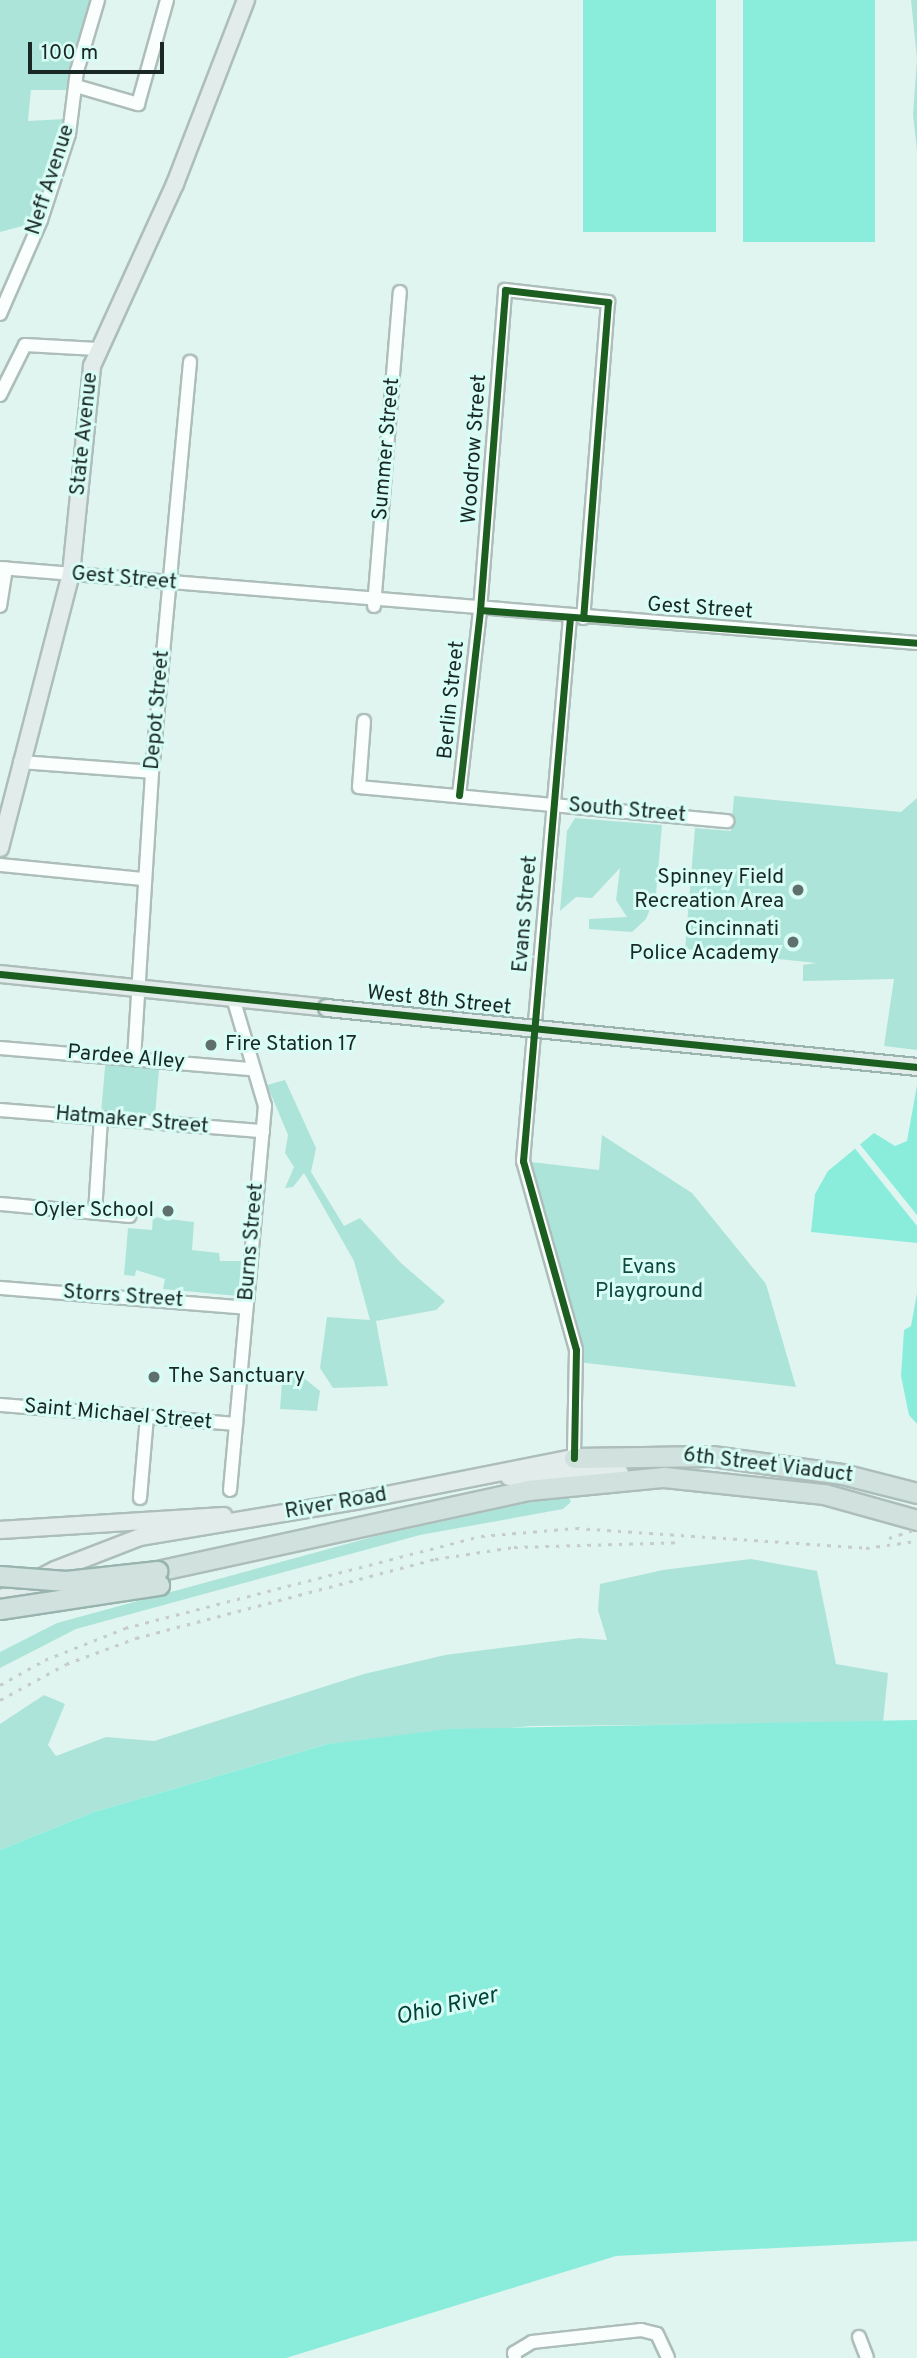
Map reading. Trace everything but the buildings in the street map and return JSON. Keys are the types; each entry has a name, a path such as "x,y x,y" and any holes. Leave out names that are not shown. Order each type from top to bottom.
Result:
{"highway":[{"name":"6th Street Viaduct","path":"574,1458 664,1477 824,1494 917,1520"},
{"name":"6th Street Viaduct","path":"638,1470 750,1460 842,1474 917,1493"},
{"path":"0,1609 158,1578 528,1490 638,1470"},
{"path":"0,1576 66,1581 158,1578"}],"main road":[{"name":"State Avenue","path":"0,848 19,762 71,574 88,382 97,349 175,184 246,0"},
{"name":"West 8th Street","path":"0,974 917,1067"},
{"name":"River Road","path":"0,1599 125,1542 574,1458"},
{"name":"River Road","path":"475,1478 638,1470"},
{"path":"0,1530 30,1525 137,1518 261,1517"},
{"path":"0,1522 30,1525"},
{"name":"River Road","path":"0,1615 90,1566 198,1528"}],"street":[{"name":"Neff Avenue","path":"0,314 41,220 69,134 76,86 98,0"},
{"path":"76,86 138,104 167,0"},
{"name":"Evans Street","path":"505,290 608,302 577,618 553,804 523,1161 576,1350 574,1458"},
{"name":"Woodrow Street","path":"480,610 505,290"},
{"name":"Summer Street","path":"374,603 400,292"},
{"path":"0,395 25,345 97,349"},
{"name":"Depot Street","path":"134,1059 135,989 152,772 190,362"},
{"path":"0,606 3,568"},
{"name":"Gest Street","path":"3,568 374,603 917,643"},
{"name":"Berlin Street","path":"459,795 480,610"},
{"name":"South Street","path":"364,721 359,788 727,821"},
{"path":"19,762 152,772"},
{"path":"0,865 144,879"},
{"name":"Burns Street","path":"230,1490 265,1106 252,1069 239,998"},
{"name":"Pardee Alley","path":"3,1049 252,1069"},
{"name":"Hatmaker Street","path":"0,1110 263,1131"},
{"path":"94,1213 101,1118"},
{"path":"0,1205 129,1216"},
{"name":"Storrs Street","path":"0,1288 246,1308"},
{"name":"Saint Michael Street","path":"0,1405 236,1424"},
{"path":"140,1499 147,1416"},
{"path":"515,2356 532,2342 647,2330 661,2339 668,2358"},
{"path":"859,2337 867,2358"}],"green space":[{"path":"0,0 91,0 66,90 31,90 28,121 65,119 30,224 0,232"},
{"path":"911,0 917,0 917,59"},
{"path":"917,59 917,151 913,114"},
{"name":"Spinney Field Recreation Area","path":"734,796 901,812 917,798 917,1050 884,1046 894,979 803,981 803,965 816,963 685,949 695,828 731,831"},
{"path":"575,818 662,825 656,894 646,919 632,932 589,929 589,919 627,917 616,900 620,868 592,898 576,897 560,911 567,831"},
{"path":"106,1056 160,1061 154,1122 101,1118"},
{"path":"285,1080 316,1148 311,1172 344,1226 360,1218 401,1263 445,1301 436,1310 376,1321 388,1386 333,1388 320,1368 327,1317 370,1320 354,1261 304,1173 293,1187 285,1188 294,1167 285,1153 288,1135 267,1085"},
{"name":"Evans Playground","path":"602,1135 692,1193 766,1284 796,1387 577,1362 523,1161 599,1170"},
{"path":"153,1217 194,1222 192,1250 219,1253 220,1261 242,1261 238,1296 163,1289 165,1279 136,1270 135,1276 124,1275 128,1228 152,1230"},
{"path":"283,1370 299,1374 320,1391 317,1411 280,1409"},
{"path":"567,1494 571,1502 563,1509 420,1535 76,1629 0,1668 0,1652 57,1623 376,1536"},
{"path":"751,1559 817,1571 836,1664 888,1673 883,1723 532,1726 328,1744 94,1812 0,1850 0,1724 44,1695 65,1704 48,1745 56,1756 106,1737 154,1741 364,1674 445,1655 580,1638 607,1640 598,1610 600,1584 663,1570"}],"water":[{"path":"583,0 716,0 716,232 583,232"},
{"path":"743,0 875,0 875,242 743,242"},
{"path":"917,1085 917,1243 811,1232 815,1194 828,1171 874,1133 895,1146 907,1141"},
{"path":"917,1293 917,1424 909,1415 901,1376 904,1330 911,1326"},
{"name":"Ohio River","path":"917,1720 917,2241 616,2256 286,2358 0,2358 0,1850 94,1812 328,1744 449,1729"}],"pier":[{"path":"858,1142 917,1215 917,1226 853,1146"}],"railway":[{"path":"0,1685 45,1660 125,1628 481,1536 576,1528 866,1548 917,1541"},
{"path":"889,1538 917,1529"},
{"path":"0,1700 66,1664 136,1638 435,1559 514,1547 678,1542"}],"cycle path":[{"path":"459,795 480,610 505,290 608,302 583,618"},
{"path":"480,610 917,643"},
{"path":"570,617 523,1161 576,1350 574,1458"},
{"path":"0,974 917,1067"}],"place":[{"name":"Spinney Field Recreation Area","path":"798,890"},
{"name":"Cincinnati Police Academy","path":"793,942"},
{"name":"Fire Station 17","path":"211,1045"},
{"name":"Oyler School","path":"168,1211"},
{"name":"The Sanctuary","path":"154,1377"}]}
